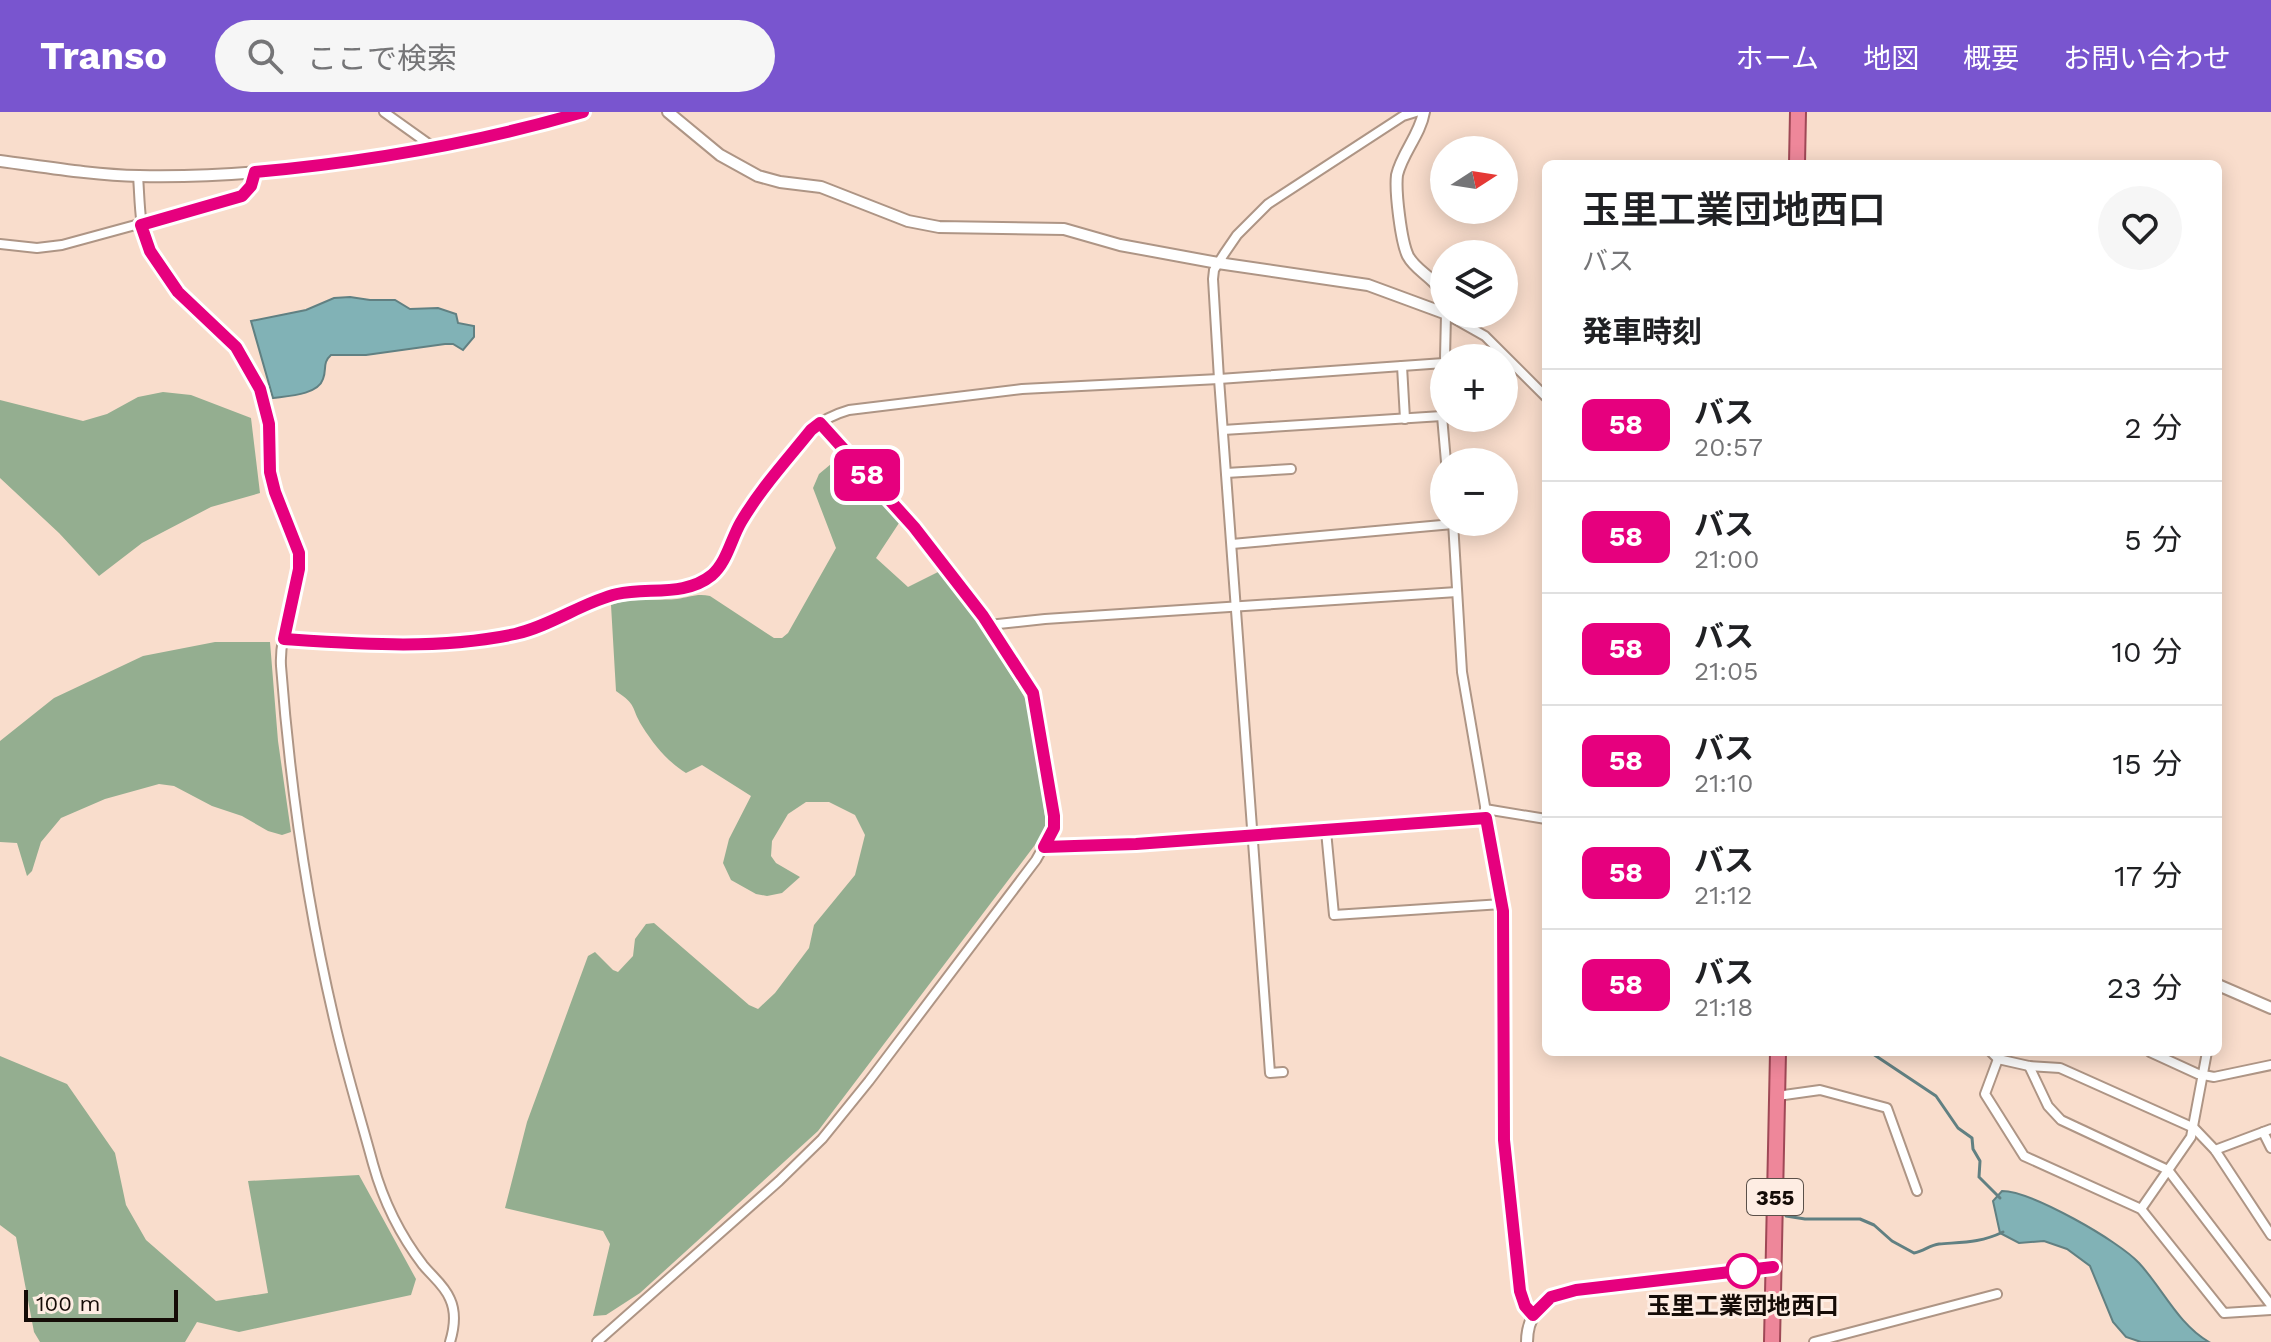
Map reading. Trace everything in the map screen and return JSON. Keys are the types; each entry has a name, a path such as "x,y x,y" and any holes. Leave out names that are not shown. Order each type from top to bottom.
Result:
{"highway":[{"path":"1797,160 1798,112"},
{"name":"355","path":"1772,1342 1778,1056"}],"street":[{"path":"384,112 433,147"},
{"path":"0,161 138,176 255,172 433,147 583,112"},
{"path":"668,112 720,155 747,171 780,182 821,187 908,221 939,227 1064,229 1120,245 1218,263 1352,281 1430,307"},
{"path":"1283,1072 1270,1073 1213,279 1218,263 1237,235 1268,204 1403,116 1416,112"},
{"path":"1424,112 1420,130 1397,176 1404,242 1409,257 1430,276"},
{"path":"0,244 37,248 62,245 141,225 242,196 251,186 255,172"},
{"path":"138,176 141,225 150,251 178,292 236,347 260,389 269,424 270,472 299,553 299,569 281,661 303,860 334,1019 378,1180 393,1217 410,1246 450,1299 454,1314 450,1342"},
{"path":"1445,344 1446,314 1485,336 1493,344"},
{"path":"284,639 390,646 514,634 545,625 617,594 660,591 702,581 713,574 722,562 739,524 761,491 811,430 849,410 1022,389 1219,379 1430,362"},
{"path":"1402,366 1405,419"},
{"path":"1518,369 1542,393"},
{"path":"1223,430 1430,417"},
{"path":"597,1342 822,1139 1044,847 1054,828 1036,701 989,625 914,527 820,423"},
{"path":"1226,473 1291,469"},
{"path":"1232,544 1430,525"},
{"path":"1454,536 1462,672 1502,904 1505,957 1504,1140 1520,1291 1525,1306 1533,1315"},
{"path":"989,625 1457,592"},
{"path":"1044,847 1326,831 1486,814 1542,819"},
{"path":"1326,831 1334,915 1502,904"},
{"path":"2222,990 2271,1008"},
{"path":"2029,1066 2048,1106 2061,1120 2168,1170 2271,1308 2227,1314 2221,1312 2141,1209 2021,1153 1985,1094 1994,1056 2029,1066 2052,1065 2194,1128 2215,1150 2271,1235"},
{"path":"2052,1065 2053,1056"},
{"path":"2160,1056 2214,1077 2271,1065"},
{"path":"2141,1209 2191,1137 2206,1056"},
{"path":"1777,1096 1820,1090 1887,1108 1917,1191"},
{"path":"2215,1150 2267,1131 2271,1148"},
{"path":"1527,1342 1533,1315 1551,1297 1576,1290 1773,1267"},
{"path":"1814,1342 1997,1294"}],"green space":[{"path":"163,392 191,395 251,418 260,493 211,507 142,543 99,576 59,533 0,478 0,400 83,421 107,414 138,397"},
{"path":"837,459 848,460 901,520 876,558 908,587 942,570 1028,703 1047,829 818,1131 640,1293 606,1315 593,1316 610,1244 603,1231 505,1208 527,1122 588,956 595,952 618,972 633,956 635,939 646,924 654,923 749,1005 758,1009 775,993 809,948 814,925 855,875 865,835 855,815 829,802 806,802 788,814 772,841 771,856 776,863 800,877 782,893 767,896 756,894 731,880 723,863 729,839 751,796 702,765 686,773 651,740 631,703 616,691 611,605 635,600 710,596 774,638 782,638 788,633 836,548 813,488 819,474"},
{"path":"215,642 270,642 278,741 291,832 282,835 268,831 174,786 159,784 105,799 61,818 41,842 32,871 27,876 17,843 0,842 0,741 54,698 143,656"},
{"path":"0,1056 67,1084 115,1153 126,1205 146,1240 216,1301 268,1293 248,1181 359,1175 416,1279 411,1295 239,1332 197,1322 185,1342 40,1342 34,1332 16,1237 0,1225"}],"water":[{"path":"334,298 395,300 410,309 438,308 456,314 458,323 474,326 474,337 463,350 453,344 445,344 366,355 331,355 323,379 315,388 301,394 273,398 251,321 306,310"},
{"path":"2002,1191 2053,1208 2113,1242 2139,1263 2188,1326 2209,1342 2141,1342 2126,1337 2113,1322 2090,1266 2067,1249 2044,1241 2019,1243 2000,1233 1993,1201"}],"waterway":[{"path":"1876,1056 1936,1096 1958,1128 1972,1138 1973,1149 1980,1161 1979,1177 2000,1198"},
{"path":"1786,1216 1860,1219 1914,1253 1936,1245 1979,1240 2003,1232"}],"bus line":[{"name":"58","path":"583,112 433,147 255,172 251,186 242,196 141,225 150,251 178,292 236,347 266,406 270,472 299,553 299,569 284,639 390,646 487,638 545,625 617,594 660,591 702,581 713,574 722,562 739,524 761,491 820,423 914,527 983,616 1033,693 1054,816 1054,828 1044,847 1136,844 1486,818 1503,911 1504,1140 1520,1291 1525,1306 1533,1315 1551,1297 1576,1290 1773,1267"}],"place":[{"name":"玉里工業団地西口","path":"1743,1271"}]}
